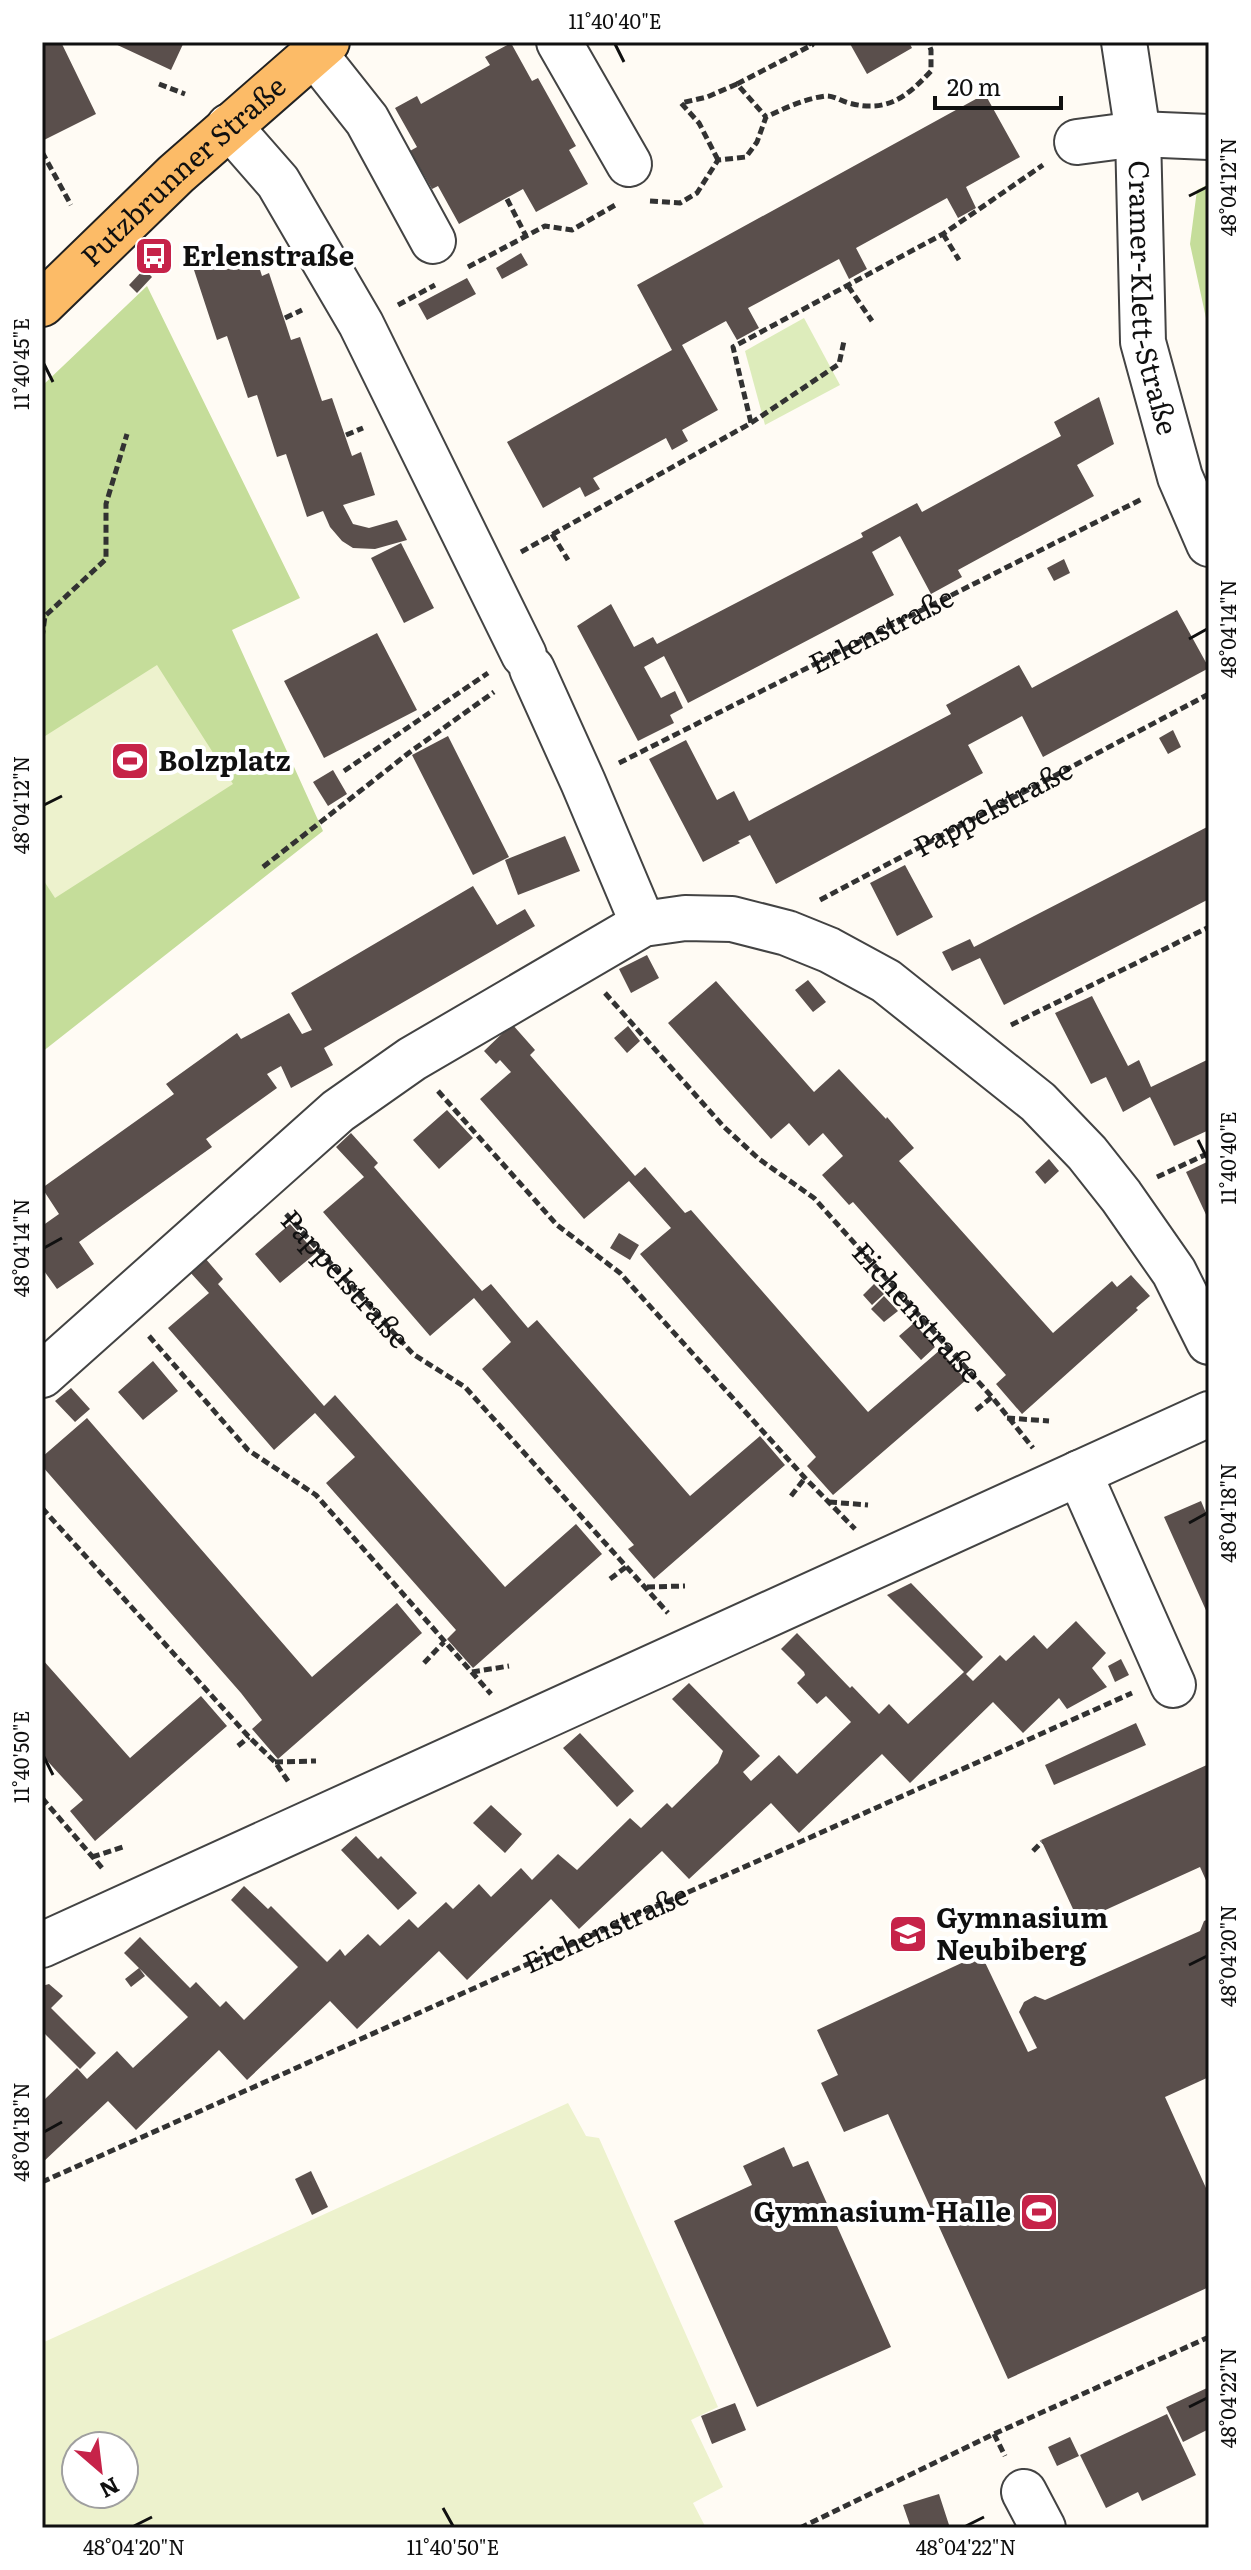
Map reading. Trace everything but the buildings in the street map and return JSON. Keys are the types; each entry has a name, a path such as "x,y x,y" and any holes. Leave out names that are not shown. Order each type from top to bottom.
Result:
{"main road":[{"name":"Putzbrunner Straße","path":"42,304 176,174 320,48"}],"street":[{"path":"559,42 630,188"},
{"name":"Cramer-Klett-Straße","path":"1124,42 1138,134 1143,342 1180,477 1209,544"},
{"path":"320,48 367,120 433,241"},
{"path":"229,126 278,182 361,324 484,572 520,667 583,782 643,924"},
{"path":"1077,142 1138,134 1209,137"},
{"path":"42,1375 338,1111 412,1059 643,924 685,918 732,919 787,933 829,950 886,981 1038,1102 1087,1153 1121,1196 1174,1272 1209,1342"},
{"path":"42,1945 1209,1414"},
{"path":"1071,1478 1171,1681"}],"path":[{"path":"718,160 699,123 681,103 707,97 737,84 812,45 810,42"},
{"path":"718,160 746,157 757,142 766,117 795,104 829,95 868,107 886,105 912,92 931,71 928,42"},
{"path":"159,84 185,94"},
{"path":"737,84 766,117"},
{"path":"751,423 733,347 943,234 1077,142"},
{"path":"42,152 71,205"},
{"path":"572,230 630,188 680,203 697,193 718,160"},
{"path":"507,199 526,236"},
{"path":"943,234 959,260"},
{"path":"848,286 872,321"},
{"path":"285,318 297,312"},
{"path":"484,572 751,423 839,364 844,341"},
{"path":"346,435 360,430"},
{"path":"42,638 44,615 106,559 106,504 127,434"},
{"name":"Erlenstraße","path":"583,782 1130,506 1180,477"},
{"path":"552,534 568,560"},
{"path":"344,771 520,667"},
{"path":"263,867 410,752 507,683 520,667"},
{"name":"Pappelstraße","path":"787,933 796,913 1209,694"},
{"path":"968,1048 1209,927"},
{"name":"Eichenstraße","path":"581,959 601,988 703,1103 759,1159 814,1198 992,1397 1007,1418 1071,1478"},
{"path":"412,1059 557,1225 620,1273 805,1478 886,1561"},
{"path":"1121,1196 1209,1153"},
{"name":"Pappelstraße","path":"258,1182 413,1354 465,1387 626,1567"},
{"path":"119,1304 248,1450 316,1495 522,1727"},
{"path":"976,1410 992,1397"},
{"path":"1007,1418 1049,1421"},
{"path":"791,1496 805,1478"},
{"path":"829,1502 868,1505"},
{"path":"42,1508 275,1762 315,1821"},
{"path":"610,1579 626,1567 647,1587 696,1648"},
{"path":"647,1587 685,1586"},
{"path":"424,1663 444,1642"},
{"path":"472,1672 509,1666"},
{"name":"Eichenstraße","path":"42,2182 1171,1681"},
{"path":"238,1746 249,1737"},
{"path":"275,1762 316,1761"},
{"path":"42,1798 132,1904"},
{"path":"1033,1851 1042,1842"},
{"path":"92,1857 126,1846"},
{"path":"800,2528 994,2434 1209,2337"}],"green space":[{"path":"1209,184 1209,332 1190,244 1197,190"},
{"path":"147,286 300,598 232,630 323,831 42,1052 42,386"},
{"path":"804,318 840,385 765,425 745,351"},
{"name":"Bolzplatz","path":"157,665 233,784 55,898 42,878 42,738"},
{"path":"568,2103 586,2136 599,2138 718,2407 691,2420 723,2487 693,2503 706,2528 42,2528 42,2343"}],"place":[{"name":"Erlenstraße","path":"154,256"},
{"name":"Bolzplatz","path":"130,761"},
{"name":"Gymnasium Neubiberg","path":"908,1934"},
{"name":"Gymnasium-Halle","path":"1039,2212"}]}
